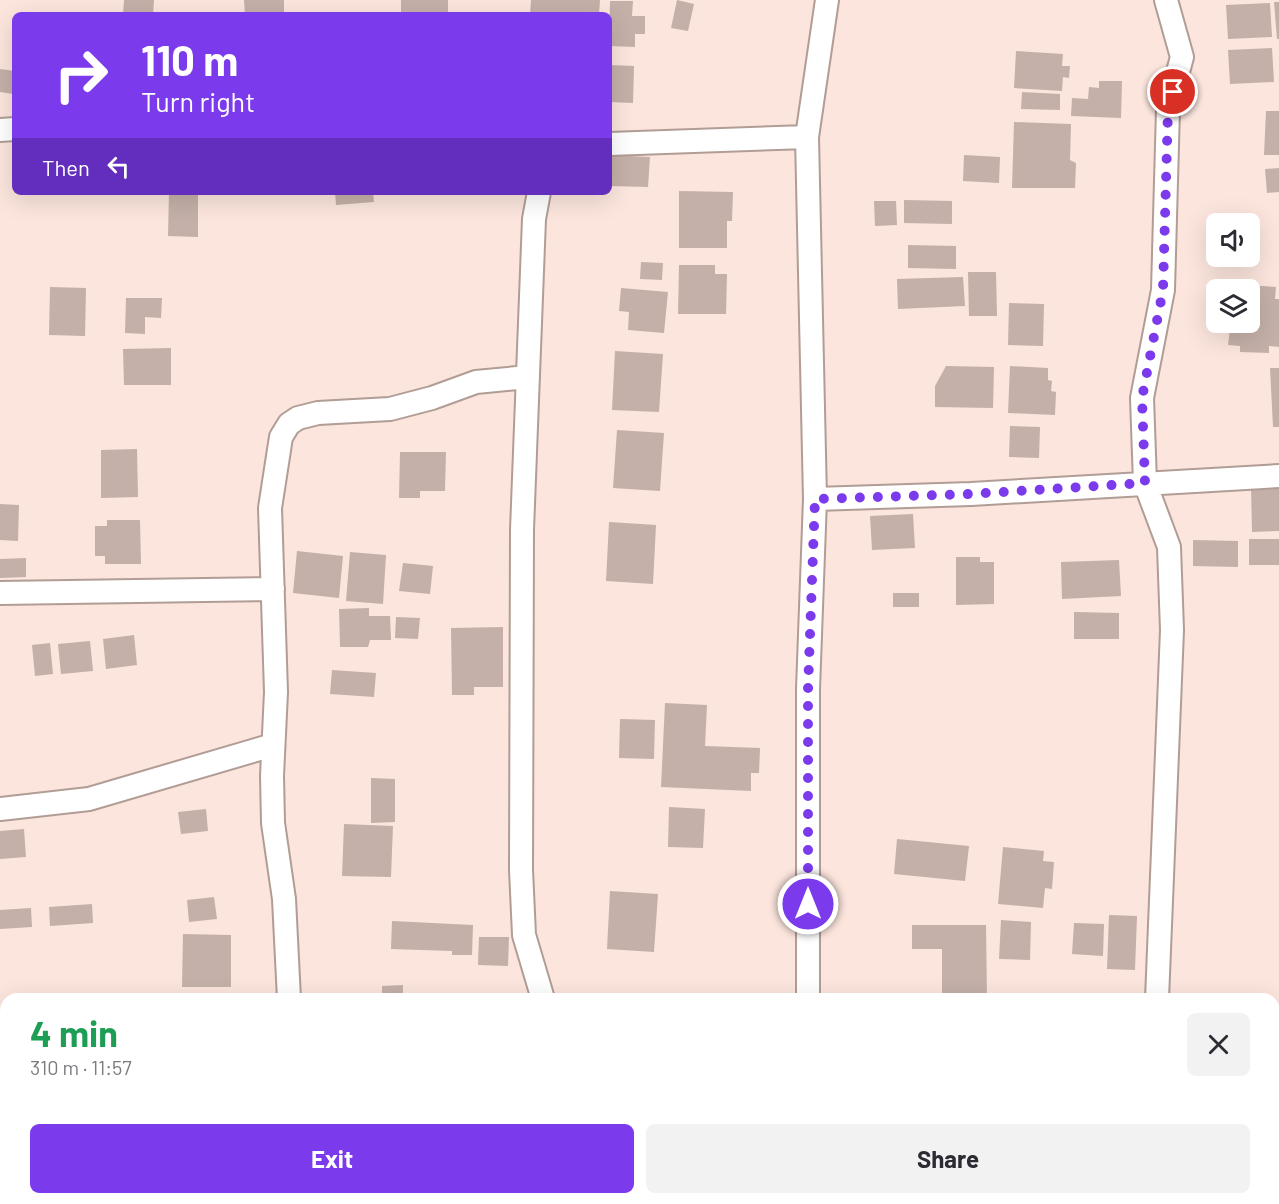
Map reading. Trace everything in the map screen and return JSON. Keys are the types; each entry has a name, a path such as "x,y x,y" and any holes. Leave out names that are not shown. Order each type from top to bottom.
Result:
{"street":[{"path":"808,993 808,689 815,499 807,137 826,0"},
{"path":"1157,993 1172,630 1169,547 1145,483 1142,398 1163,290 1168,109 1182,57 1166,0"},
{"path":"612,144 807,137"},
{"path":"538,195 534,219 522,530 521,870 524,935 541,993"},
{"path":"289,993 284,899 273,823 276,692 270,508 276,456 281,437 289,424 298,417 318,413 390,409 432,398 476,382 528,378"},
{"path":"815,499 971,494 1279,476"},
{"path":"0,593 273,589"},
{"path":"0,809 89,799 273,745"}],"building":[{"path":"124,0 154,0 153,12 123,12"},
{"path":"244,0 284,0 284,12 245,12"},
{"path":"401,0 448,0 448,12 401,12"},
{"path":"531,0 600,0 599,12 530,12"},
{"path":"677,0 694,4 688,31 671,28"},
{"path":"610,1 633,1 632,16 645,16 645,34 635,34 635,47 612,46 612,12 610,12"},
{"path":"1274,2 1279,2 1279,39 1277,39"},
{"path":"1270,3 1272,37 1228,39 1226,5"},
{"path":"1272,48 1274,82 1230,84 1228,50"},
{"path":"1016,51 1063,54 1062,66 1070,66 1069,78 1063,77 1062,91 1014,88"},
{"path":"612,65 634,66 633,103 612,102"},
{"path":"0,69 12,71 12,94 0,92"},
{"path":"1099,81 1122,81 1121,118 1071,116 1072,98 1088,99 1089,87 1099,88"},
{"path":"1022,92 1060,94 1060,110 1021,109"},
{"path":"1266,111 1279,111 1279,155 1264,155"},
{"path":"1014,122 1071,124 1070,160 1076,163 1075,188 1012,188"},
{"path":"612,155 650,157 648,187 612,186"},
{"path":"964,155 1000,157 999,183 963,181"},
{"path":"1279,168 1279,192 1267,193 1265,169"},
{"path":"679,191 733,192 732,221 727,221 727,248 679,248"},
{"path":"169,195 198,195 198,237 168,236"},
{"path":"335,195 373,195 374,202 336,205"},
{"path":"904,200 952,201 952,224 904,223"},
{"path":"874,201 896,201 897,225 875,226"},
{"path":"908,245 956,246 956,269 908,268"},
{"path":"641,262 663,263 662,280 640,279"},
{"path":"679,265 715,265 715,274 727,274 726,314 678,314"},
{"path":"968,272 996,272 997,316 969,316"},
{"path":"963,277 965,306 898,309 897,279"},
{"path":"1260,286 1276,287 1275,299 1279,299 1279,347 1269,346 1269,353 1240,352 1240,346 1228,345 1229,333 1260,333"},
{"path":"50,287 86,288 85,336 49,335"},
{"path":"621,288 668,292 664,333 628,330 629,312 619,311"},
{"path":"126,298 162,298 161,318 145,317 145,334 125,333"},
{"path":"1009,303 1044,304 1043,346 1008,345"},
{"path":"171,348 171,385 124,385 123,349"},
{"path":"615,351 663,354 659,412 612,410"},
{"path":"946,366 994,367 993,408 935,407 935,386"},
{"path":"1010,366 1048,368 1048,380 1052,381 1051,391 1056,392 1055,415 1008,413"},
{"path":"1270,368 1279,368 1279,427 1273,427"},
{"path":"1010,426 1040,427 1039,458 1009,457"},
{"path":"617,430 664,433 660,491 613,488"},
{"path":"137,449 138,497 101,498 101,450"},
{"path":"400,452 446,452 445,491 420,491 420,498 399,498"},
{"path":"1279,486 1279,531 1252,532 1251,487"},
{"path":"0,504 19,505 18,541 0,540"},
{"path":"913,514 915,548 872,550 870,516"},
{"path":"107,520 140,520 141,564 105,564 105,556 95,556 95,526 107,526"},
{"path":"609,522 656,525 653,584 606,581"},
{"path":"1249,539 1279,539 1279,565 1249,565"},
{"path":"1193,540 1238,541 1238,567 1193,566"},
{"path":"297,551 343,556 339,598 293,593"},
{"path":"350,552 386,555 383,604 346,601"},
{"path":"956,557 980,557 980,562 994,562 994,604 956,605"},
{"path":"26,558 26,577 0,578 0,559"},
{"path":"1119,560 1121,596 1062,599 1061,562"},
{"path":"403,563 433,566 430,594 399,591"},
{"path":"893,593 919,593 919,607 893,607"},
{"path":"369,608 369,616 390,616 391,640 370,640 368,647 340,647 339,609"},
{"path":"1074,612 1119,613 1119,639 1074,639"},
{"path":"396,617 420,618 418,639 395,638"},
{"path":"503,627 503,687 474,687 474,695 452,695 451,628"},
{"path":"134,635 137,665 106,669 103,639"},
{"path":"90,641 93,671 61,674 58,644"},
{"path":"50,643 53,674 35,676 32,645"},
{"path":"332,670 376,673 374,697 330,694"},
{"path":"665,703 707,705 705,746 760,748 759,773 751,773 751,791 661,787"},
{"path":"620,719 655,720 654,759 619,758"},
{"path":"371,778 395,779 395,822 371,823"},
{"path":"669,807 705,809 703,848 668,847"},
{"path":"206,809 208,831 181,834 178,812"},
{"path":"344,824 393,826 391,877 342,876"},
{"path":"24,829 26,857 0,859 0,831"},
{"path":"897,839 969,846 965,881 894,874"},
{"path":"1003,847 1044,851 1043,861 1054,862 1052,889 1045,888 1043,908 998,904"},
{"path":"610,891 658,894 654,952 607,949"},
{"path":"214,897 217,919 189,922 187,900"},
{"path":"92,904 93,923 50,926 49,907"},
{"path":"31,908 32,927 0,929 0,910"},
{"path":"1109,915 1137,916 1135,970 1107,969"},
{"path":"1001,920 1031,922 1030,960 999,959"},
{"path":"392,921 473,925 472,955 452,955 452,951 391,949"},
{"path":"1074,923 1104,924 1103,956 1072,954"},
{"path":"912,925 986,925 987,993 942,993 942,949 912,949"},
{"path":"183,934 231,935 231,987 182,987"},
{"path":"479,937 509,937 508,966 478,965"},
{"path":"403,985 403,993 382,993 382,986"}],"route":[{"path":"808,904 808,689 815,499 971,494 1145,483 1142,398 1163,290 1168,109 1173,92"}]}
